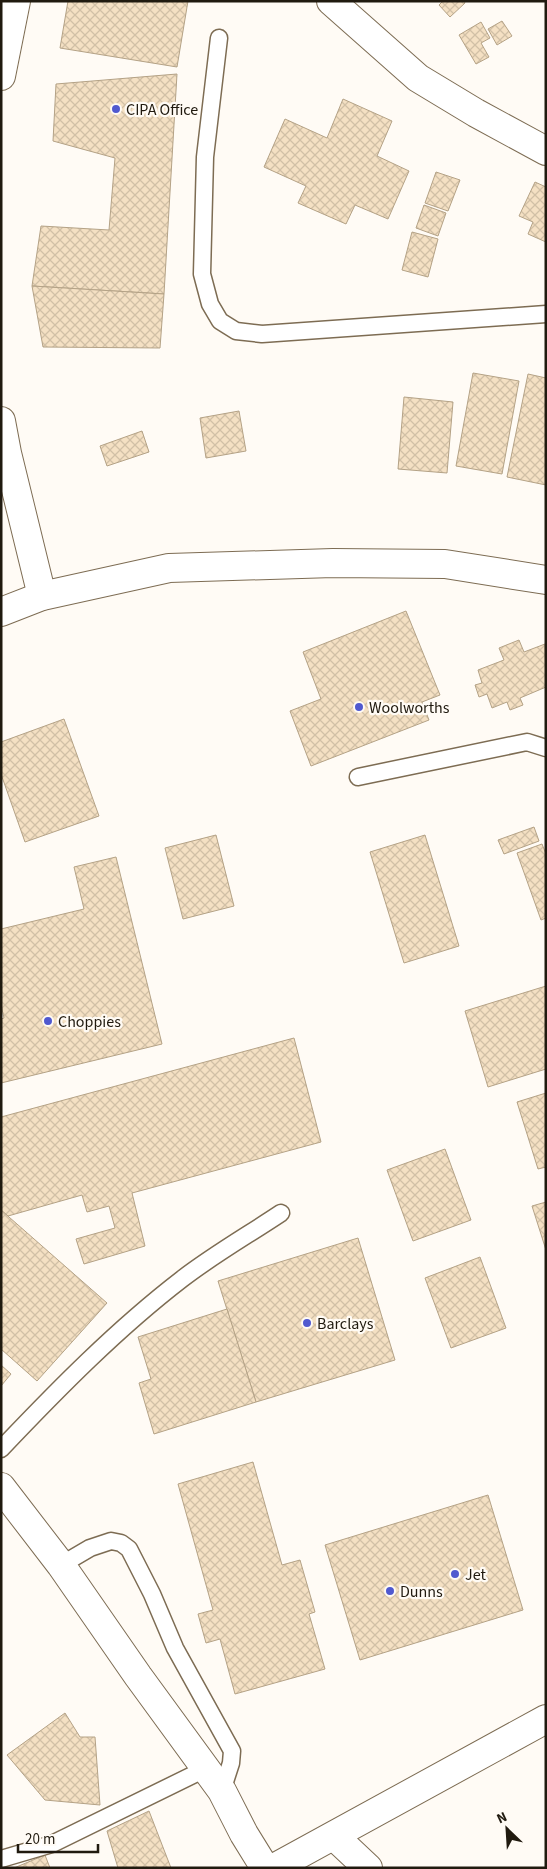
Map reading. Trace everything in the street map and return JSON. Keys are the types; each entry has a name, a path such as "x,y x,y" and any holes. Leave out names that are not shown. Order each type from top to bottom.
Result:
{"street":[{"path":"331,1 418,78 476,113 546,151"},
{"path":"1,76 15,2"},
{"path":"1,421 42,596"},
{"path":"1,612 42,596 169,568 333,563 445,564 546,580"},
{"path":"1,1487 61,1564 138,1676 222,1791 244,1834 265,1868"},
{"path":"274,1868 546,1719"},
{"path":"334,1836 368,1868"}],"lane":[{"path":"218,38 205,157 202,274 210,304 220,321 236,331 262,334 546,314"},
{"path":"358,777 527,742 546,748"},
{"path":"1,1449 51,1396 136,1318 183,1278 281,1213"},
{"path":"61,1564 90,1548 110,1541 121,1543 129,1549 152,1594 175,1648 232,1751 231,1763 222,1791"},
{"path":"1,1860 52,1844 205,1769"}],"building":[{"path":"68,1 188,1 177,67 60,48"},
{"path":"443,1 464,1 465,3 450,17 439,5"},
{"path":"502,21 512,36 497,45 488,29"},
{"path":"481,22 490,38 481,43 489,57 476,64 459,35"},
{"path":"177,74 164,294 32,286 41,226 109,230 115,158 53,141 56,84"},
{"path":"343,99 392,121 377,156 409,171 388,219 355,205 346,224 298,203 306,186 264,167 285,119 327,138"},
{"path":"436,172 460,180 448,211 425,203"},
{"path":"535,182 546,187 546,242 528,234 533,222 519,216"},
{"path":"424,205 446,213 438,236 416,228"},
{"path":"412,232 438,239 428,277 402,270"},
{"path":"32,286 164,294 160,348 43,347"},
{"path":"473,373 519,381 502,474 456,466"},
{"path":"528,374 546,378 546,485 507,477"},
{"path":"404,397 453,402 447,473 398,469"},
{"path":"239,411 246,451 206,458 200,418"},
{"path":"142,431 149,452 107,466 100,446"},
{"path":"406,611 440,695 422,702 429,720 311,766 290,711 321,699 303,652"},
{"path":"519,640 524,652 545,644 546,687 520,698 523,705 510,710 507,702 492,708 487,694 479,697 475,685 482,683 478,670 504,660 499,648"},
{"path":"64,719 99,816 25,842 1,774 1,742"},
{"path":"534,827 539,841 504,854 498,840"},
{"path":"216,835 234,906 183,919 165,848"},
{"path":"425,835 459,946 404,963 370,852"},
{"path":"542,844 546,854 546,918 541,920 517,853"},
{"path":"116,857 162,1044 1,1083 1,1019 4,1018 1,1005 1,929 84,909 74,867"},
{"path":"546,986 546,1069 488,1087 465,1011"},
{"path":"294,1038 321,1142 132,1193 145,1246 84,1264 76,1239 115,1228 109,1206 87,1212 82,1195 8,1216 1,1210 1,1117"},
{"path":"546,1093 546,1167 538,1169 517,1102"},
{"path":"445,1149 471,1220 413,1241 387,1170"},
{"path":"546,1202 546,1250 532,1206"},
{"path":"1,1210 107,1303 37,1381 1,1349"},
{"path":"358,1238 395,1360 256,1402 218,1281"},
{"path":"480,1257 506,1328 451,1348 425,1278"},
{"path":"227,1309 256,1402 154,1434 139,1383 151,1379 138,1337"},
{"path":"1,1365 11,1374 1,1386"},
{"path":"253,1462 282,1565 300,1560 315,1612 309,1614 325,1669 235,1694 220,1639 206,1643 198,1614 213,1610 178,1484"},
{"path":"488,1495 523,1610 360,1660 325,1545"},
{"path":"65,1713 80,1737 95,1737 100,1805 45,1800 7,1755"},
{"path":"149,1811 171,1868 118,1868 107,1831"},
{"path":"45,1855 50,1868 14,1868"}],"place":[{"name":"CIPA Office","path":"116,109"},
{"name":"Woolworths","path":"359,707"},
{"name":"Choppies","path":"48,1021"},
{"name":"Barclays","path":"307,1323"},
{"name":"Jet","path":"455,1574"},
{"name":"Dunns","path":"390,1591"}]}
